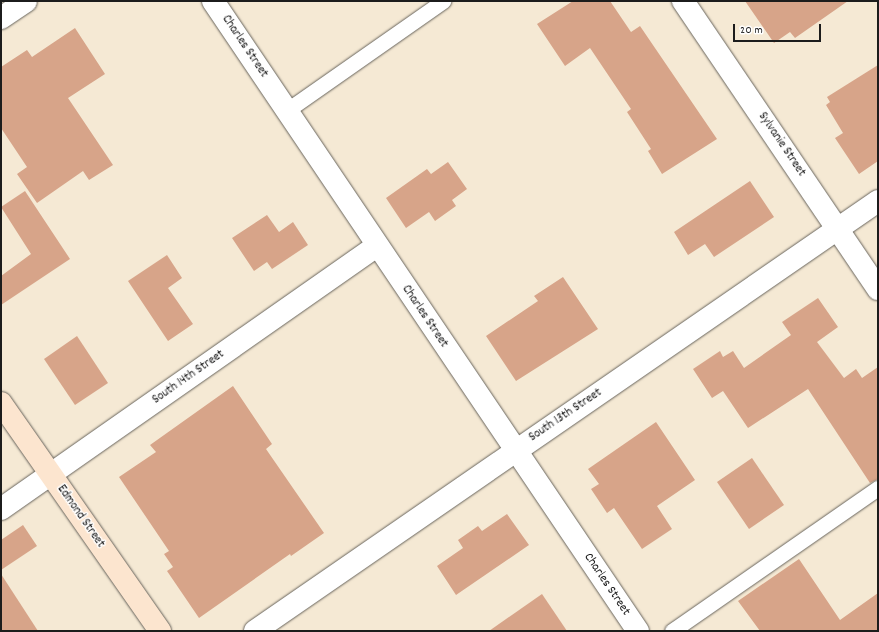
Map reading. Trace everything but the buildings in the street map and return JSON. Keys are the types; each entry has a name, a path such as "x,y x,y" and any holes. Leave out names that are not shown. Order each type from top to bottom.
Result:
{"street":[{"path":"1,18 26,1"},
{"name":"Charles Street","path":"213,1 514,452 638,631"},
{"name":"Sylvanie Street","path":"683,1 878,289"},
{"name":"South 13th Street","path":"255,631 878,201"},
{"name":"South 14th Street","path":"1,509 377,246"},
{"name":"Edmond Street","path":"1,403 160,631"}],"lane":[{"path":"286,111 443,1"},
{"path":"672,631 878,488"}]}
